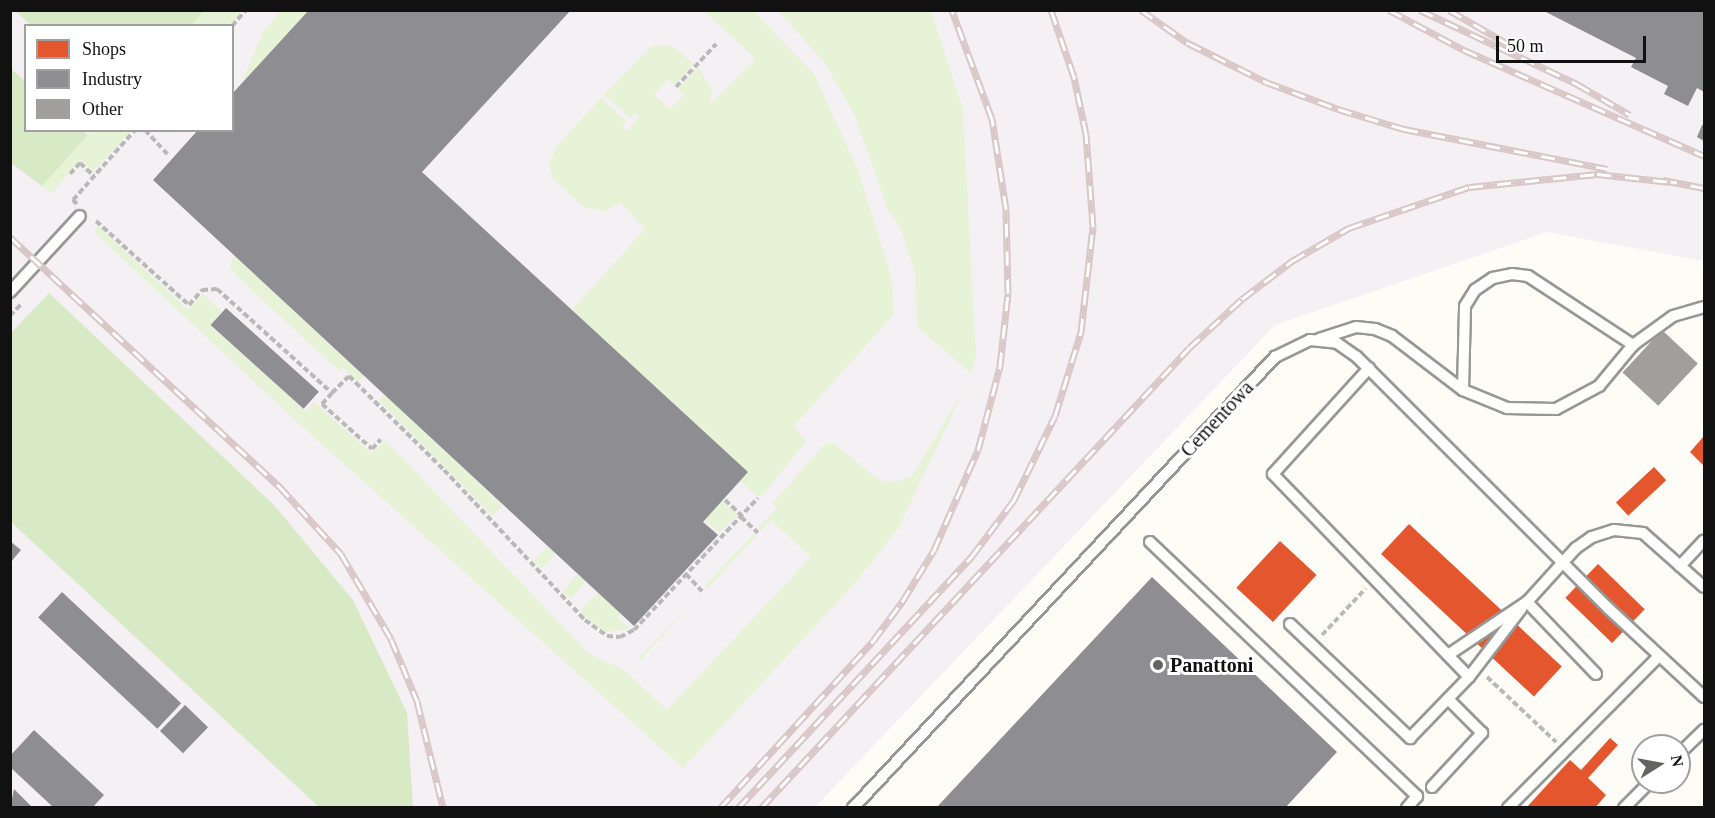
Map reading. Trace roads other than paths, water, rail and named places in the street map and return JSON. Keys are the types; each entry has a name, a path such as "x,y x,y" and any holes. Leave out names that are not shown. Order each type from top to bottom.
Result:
{"lane":[{"path":"10,292 80,216"},
{"path":"1633,345 1528,276 1512,274 1493,278 1475,290 1465,306 1463,390 1507,408 1556,409 1599,386 1633,345 1673,316 1704,307"},
{"name":"Cementowa","path":"853,807 1275,357 1299,343 1356,327 1375,329 1392,336 1463,390"},
{"path":"1318,339 1347,349 1369,368 1608,608 1704,697"},
{"path":"1369,368 1273,474 1448,655 1472,672"},
{"path":"1290,624 1410,738 1472,672 1527,602 1592,537 1614,530 1643,533 1704,587"},
{"path":"1680,566 1704,540"},
{"path":"1150,542 1417,796 1407,807"},
{"path":"1448,655 1527,602"},
{"path":"1527,602 1596,674"},
{"path":"1508,807 1659,656"},
{"path":"1432,787 1482,733 1448,699"},
{"path":"1691,742 1704,730"},
{"path":"1624,807 1638,794"}],"railway":[{"path":"720,808 873,641 902,602 934,550 978,450 1000,366 1008,293 1006,209 992,119 952,10"},
{"path":"738,808 972,556 1014,500 1055,416 1081,332 1093,227 1086,134 1074,77 1051,10"},
{"path":"1141,10 1188,43 1266,82 1338,109 1404,129 1607,169"},
{"path":"1389,10 1464,50 1704,156"},
{"path":"1420,10 1577,84 1630,115"},
{"path":"1449,10 1520,51"},
{"path":"761,808 1189,348 1242,299 1292,261 1349,228 1469,187 1597,174 1671,182"},
{"path":"1663,180 1704,188"},
{"path":"10,237 279,486 341,554 391,639 417,701 443,808"}],"place":[{"name":"Panattoni","path":"1158,665"}]}
